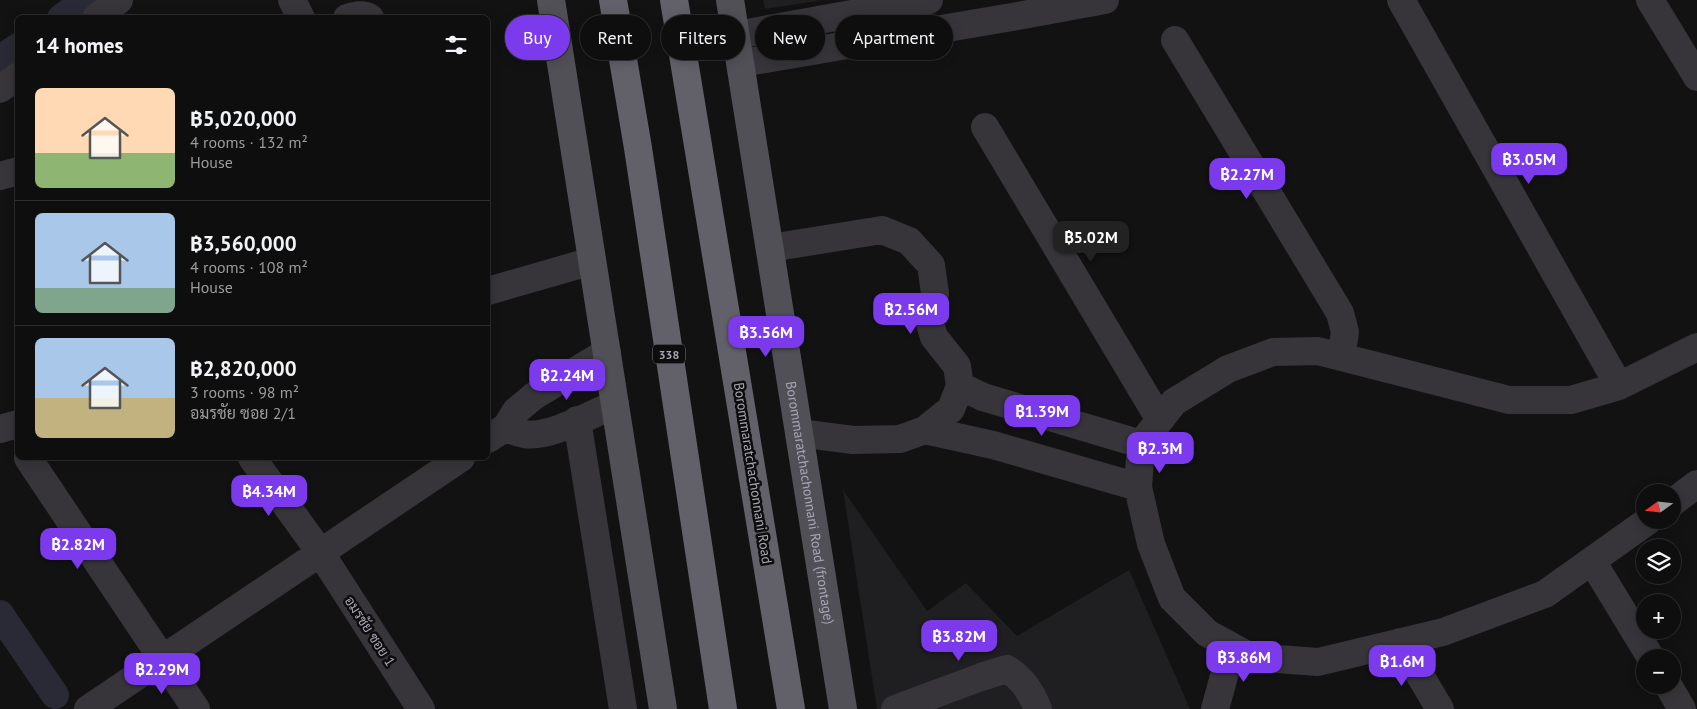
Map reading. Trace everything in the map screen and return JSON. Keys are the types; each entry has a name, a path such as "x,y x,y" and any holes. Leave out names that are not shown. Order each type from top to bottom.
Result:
{"highway":[{"name":"338","path":"613,0 638,148 723,709"},
{"name":"Borommaratchachonnani Road","path":"674,0 791,709"}],"main road":[{"path":"551,0 663,709"},
{"name":"Borommaratchachonnani Road (frontage)","path":"730,0 733,15"},
{"name":"Borommaratchachonnani Road (frontage)","path":"740,60 843,709"}],"street":[{"path":"100,15 119,0"},
{"path":"292,0 300,15"},
{"path":"745,33 929,0"},
{"path":"741,63 1105,0"},
{"path":"1401,0 1619,386"},
{"path":"1650,0 1697,77"},
{"path":"1175,40 1340,313 1345,332 1341,357"},
{"path":"0,89 15,78"},
{"path":"986,127 1160,420"},
{"path":"0,176 15,172"},
{"path":"770,248 882,230 909,240 931,265 935,293 929,320 934,337 957,366 960,386 950,409 925,430 900,439 853,440 799,433"},
{"path":"490,290 592,261"},
{"path":"1636,529 1545,594 1443,632 1318,662 1250,657 1207,633 1172,598 1150,544 1138,487 1141,444 1174,402 1228,369 1273,352 1318,351 1509,400 1570,400 1619,386 1697,347"},
{"path":"496,433 516,411 534,396 607,352"},
{"path":"960,386 983,398 1141,444"},
{"path":"496,433 540,434 615,404"},
{"path":"578,420 623,709"},
{"path":"0,429 15,425"},
{"path":"925,430 993,445 1138,487"},
{"path":"29,460 196,709"},
{"name":"อมรชัย ซอย 1","path":"253,460 320,552 421,709"},
{"path":"88,709 458,460"},
{"path":"1681,496 1697,484"},
{"path":"1592,561 1646,649"},
{"path":"1400,642 1440,709"},
{"path":"1215,709 1232,647"},
{"path":"895,709 1007,669 1019,676 1034,699 1038,709"},
{"path":"1673,694 1682,709"}],"shaded area":[{"path":"763,0 823,0 765,9"},
{"path":"843,490 927,611 966,583 1017,636 1129,570 1190,709 877,709"}],"waterway":[{"path":"65,15 86,0"},
{"path":"0,59 15,49"},
{"path":"0,614 55,695"}]}
